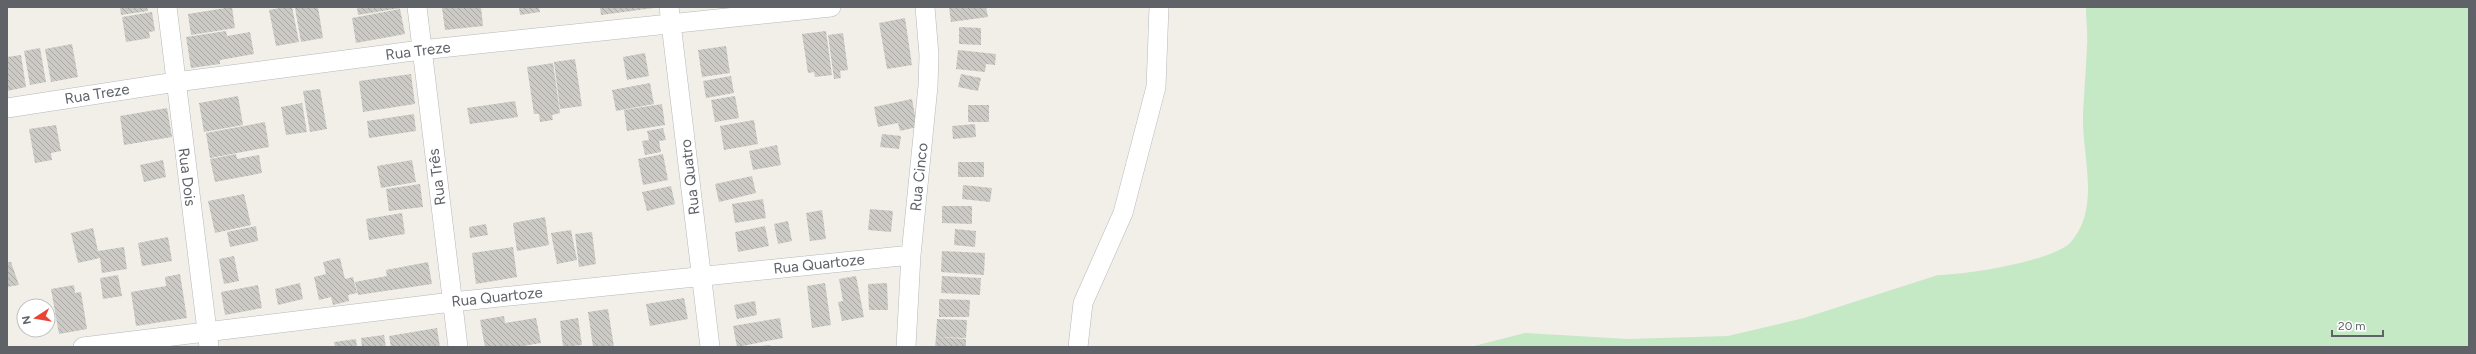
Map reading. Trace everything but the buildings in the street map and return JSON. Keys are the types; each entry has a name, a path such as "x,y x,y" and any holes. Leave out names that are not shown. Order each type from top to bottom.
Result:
{"street":[{"name":"Rua Dois","path":"167,7 208,339"},
{"name":"Rua Três","path":"417,7 458,347"},
{"name":"Rua Treze","path":"7,108 176,82 422,50 670,15 831,7"},
{"name":"Rua Cinco","path":"906,347 911,255 928,86 929,55 925,7"},
{"path":"1078,347 1083,303 1124,213 1156,87 1159,7"},
{"name":"Rua Quatro","path":"670,15 710,347"},
{"name":"Rua Quartoze","path":"83,347 208,339 452,302 911,255"}],"green space":[{"path":"2086,7 2469,7 2469,347 1470,347 1525,333 1628,339 1728,336 1804,318 1938,275 1968,273 2008,266 2029,261 2062,249 2071,242 2080,228 2085,214 2088,198 2088,181 2083,132 2087,41"}]}
